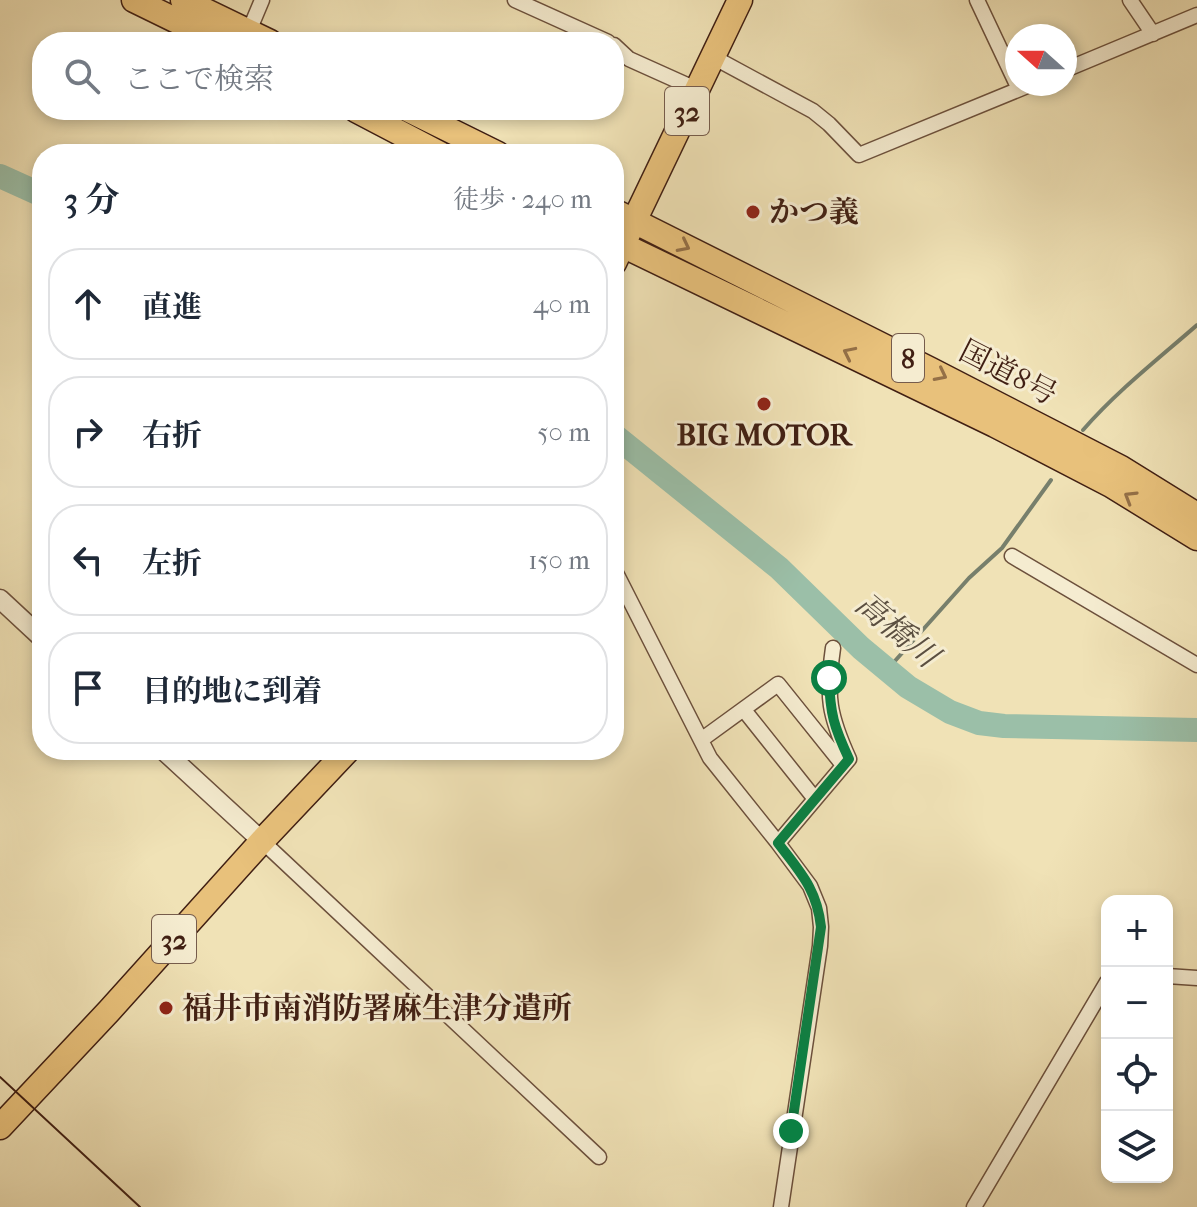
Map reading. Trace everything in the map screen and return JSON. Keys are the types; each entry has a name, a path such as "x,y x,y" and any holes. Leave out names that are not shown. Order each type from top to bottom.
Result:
{"main road":[{"path":"134,0 200,32"},
{"path":"183,0 250,32"},
{"name":"32","path":"624,216 698,90 740,0"},
{"path":"375,120 421,144"},
{"path":"429,120 478,144"},
{"name":"国道8号","path":"624,216 1121,468 1197,515"},
{"name":"国道8号","path":"624,252 995,425 1111,485 1197,538"},
{"name":"32","path":"0,1127 339,760"}],"street":[{"path":"260,32 262,0"},
{"path":"515,0 586,32"},
{"path":"977,0 1005,50"},
{"path":"1130,0 1153,34"},
{"path":"1077,65 1197,15"},
{"path":"624,54 698,90"},
{"path":"713,57 813,111 859,155 1005,94"},
{"path":"1012,556 1197,665"},
{"path":"624,589 710,758 810,886 819,908 821,927 781,1207"},
{"path":"0,599 32,629"},
{"path":"778,843 849,759 835,728 830,705 829,678 833,648"},
{"path":"701,740 778,684 843,765"},
{"path":"744,710 815,799"},
{"path":"174,760 599,1157"},
{"path":"1173,976 1197,978"},
{"path":"974,1207 1101,992"}],"waterway":[{"name":"高橋川","path":"0,176 32,190"},
{"path":"1083,430 1197,325"},
{"name":"高橋川","path":"624,443 779,568 861,648 908,687 950,712 979,723 1004,726 1197,730"},
{"path":"886,671 969,578 1002,548 1051,480"}],"tram line":[{"path":"0,1077 140,1207"}],"place":[{"name":"かつ義","path":"753,212"},
{"name":"BIG MOTOR","path":"764,404"},
{"name":"福井市南消防署麻生津分遣所","path":"166,1008"}],"route":[{"path":"791,1131 821,927 819,908 810,886 778,843 849,759 835,728 829,678"}]}
